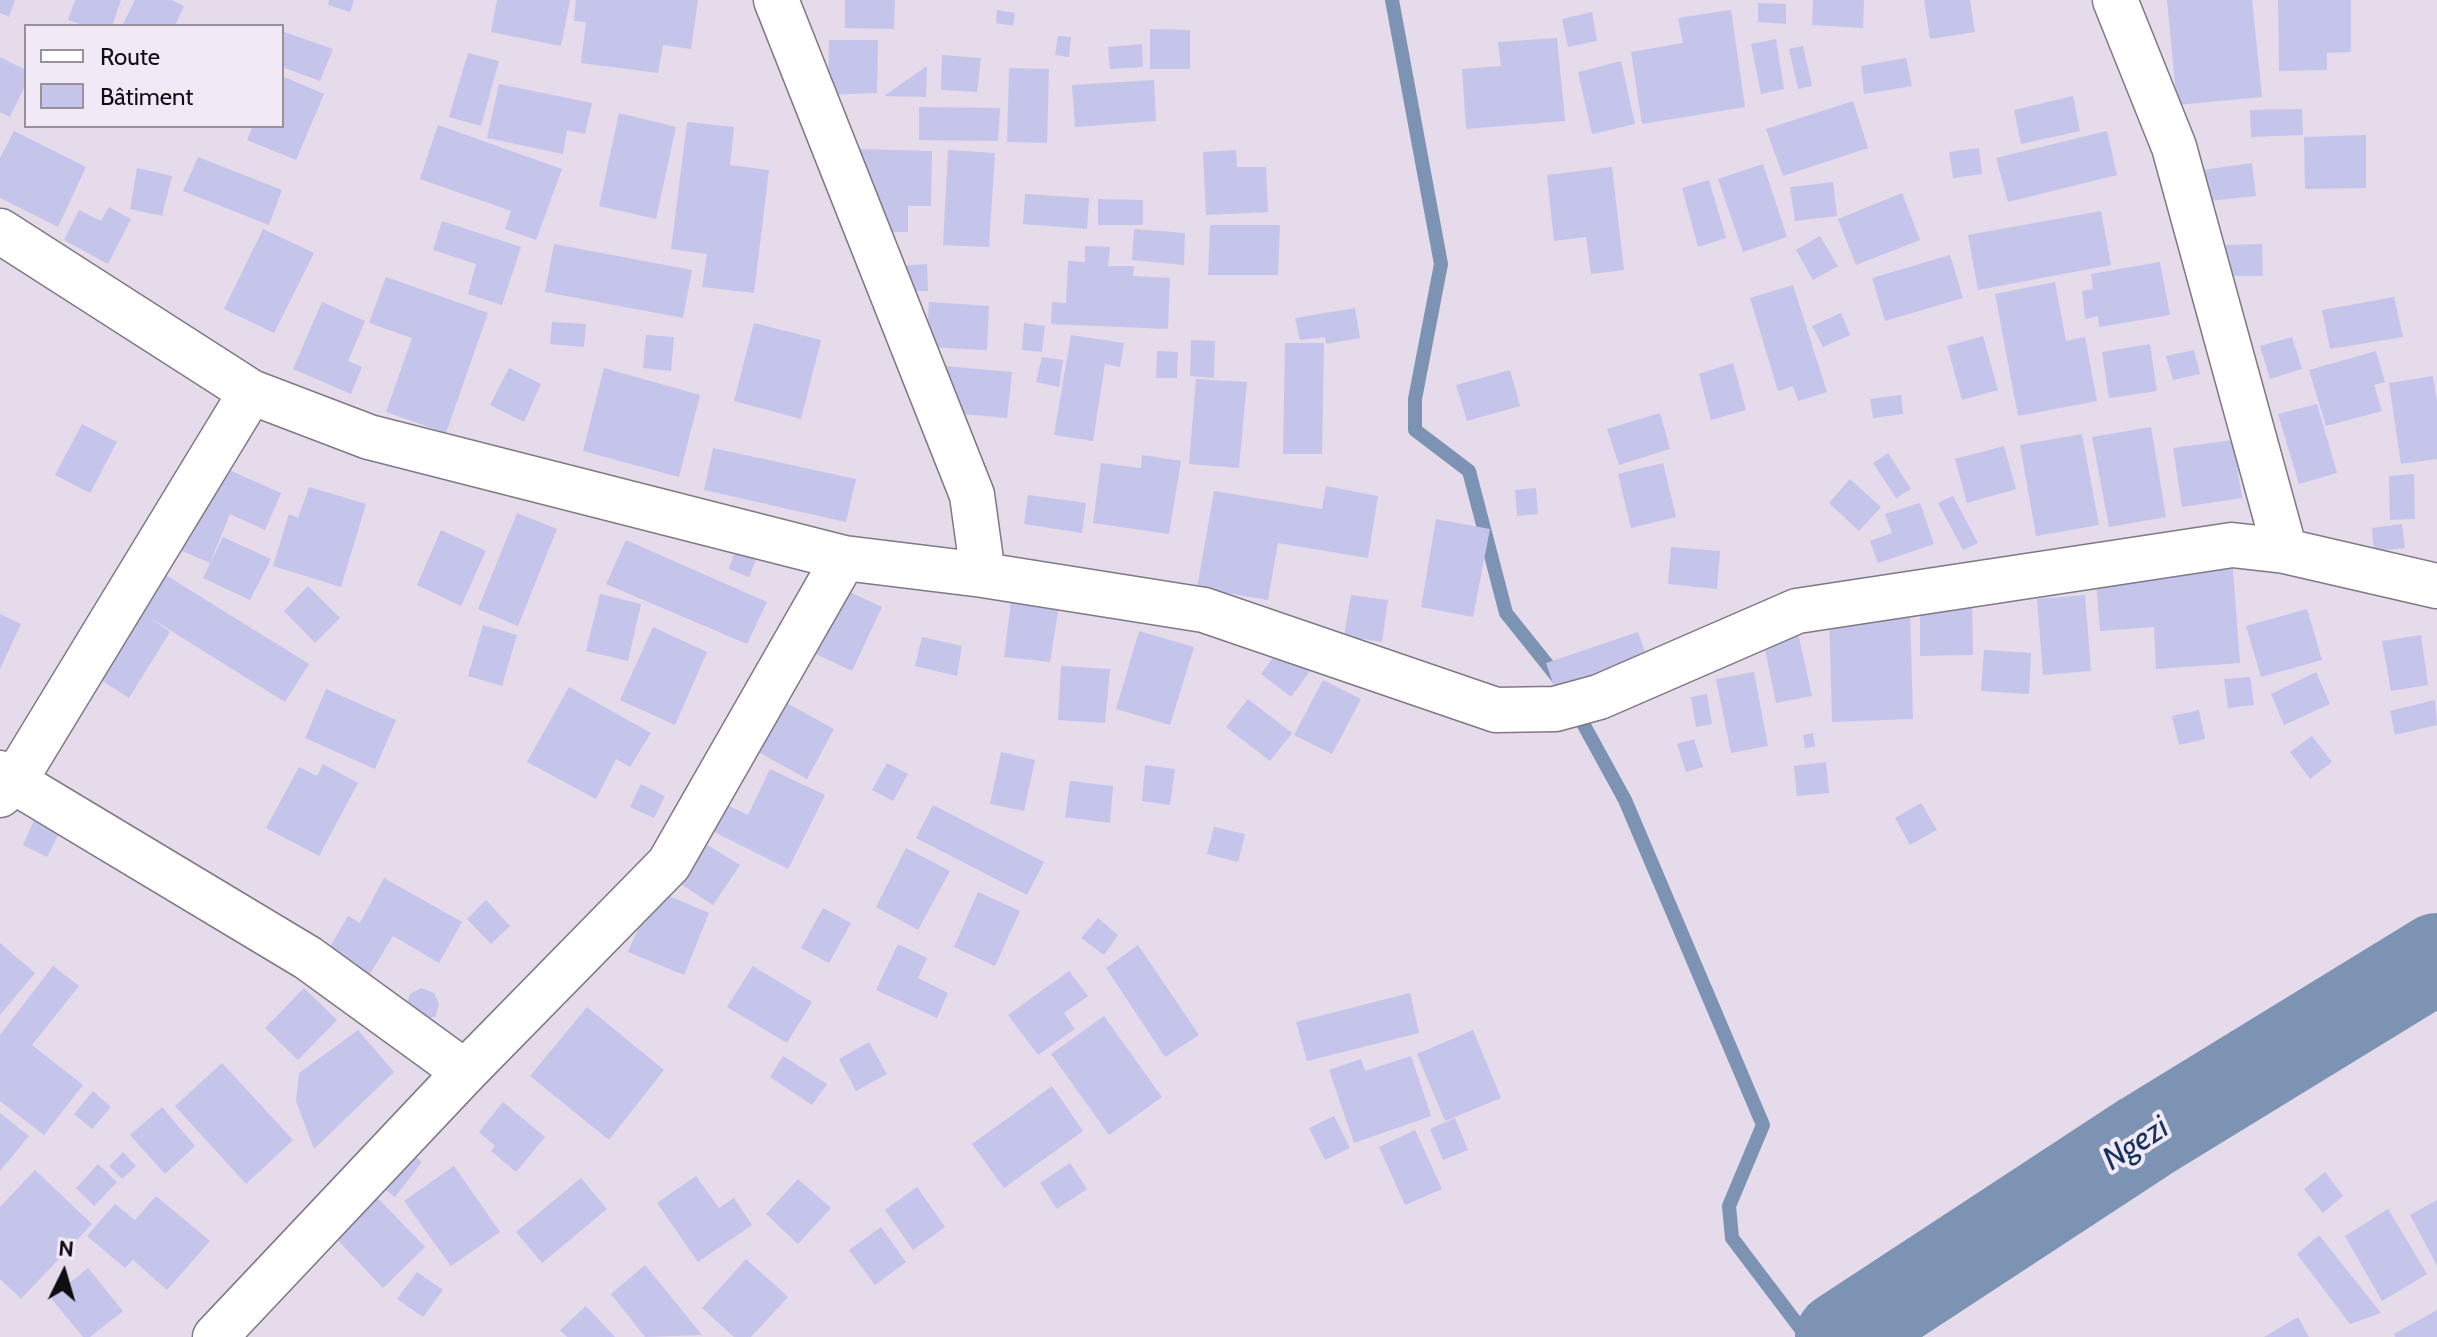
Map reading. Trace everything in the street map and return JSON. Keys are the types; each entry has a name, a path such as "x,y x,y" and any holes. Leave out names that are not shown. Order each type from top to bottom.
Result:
{"street":[{"path":"776,0 972,495 983,575"},
{"path":"2115,0 2174,147 2285,551"},
{"path":"0,231 251,392 369,437 844,558 983,575 1204,610 1496,710 1555,709 1599,697 1797,611 2232,545 2285,551 2437,586"},
{"path":"251,392 5,783 308,958 465,1072"},
{"path":"215,1337 465,1072 669,864 844,558"}],"building":[{"path":"0,0 15,0 9,17 0,13"},
{"path":"75,0 121,0 113,24 79,24 68,20"},
{"path":"135,0 172,0 184,6 176,24 123,24"},
{"path":"329,0 354,0 350,12 328,5"},
{"path":"497,0 570,0 561,46 491,32"},
{"path":"576,0 698,0 691,49 663,45 658,73 581,63 586,22 574,21"},
{"path":"845,0 895,0 894,29 845,28"},
{"path":"1813,0 1864,0 1863,28 1812,25"},
{"path":"1924,0 1970,0 1975,32 1930,39"},
{"path":"2167,0 2252,0 2262,97 2177,105"},
{"path":"2278,0 2351,0 2351,52 2327,53 2327,70 2279,71"},
{"path":"1758,3 1786,4 1786,24 1758,22"},
{"path":"997,10 1015,13 1013,26 996,23"},
{"path":"1731,10 1745,107 1642,124 1631,52 1683,43 1678,18"},
{"path":"1592,12 1597,41 1568,47 1562,19"},
{"path":"1150,29 1190,30 1190,69 1150,69"},
{"path":"284,32 333,49 320,81 284,68"},
{"path":"1058,36 1071,37 1069,57 1055,55"},
{"path":"1557,38 1565,121 1466,129 1462,69 1501,66 1498,42"},
{"path":"1776,39 1784,89 1761,94 1751,44"},
{"path":"829,40 878,40 877,93 828,95"},
{"path":"1142,44 1143,67 1110,69 1108,47"},
{"path":"1803,46 1812,86 1798,89 1789,49"},
{"path":"468,53 499,61 481,126 449,117"},
{"path":"942,55 981,58 977,92 941,90"},
{"path":"0,57 24,69 24,88 10,117 0,112"},
{"path":"1906,58 1912,86 1864,94 1861,66"},
{"path":"1621,61 1635,124 1592,134 1578,72"},
{"path":"927,66 926,97 884,96"},
{"path":"1009,68 1049,69 1047,143 1007,142"},
{"path":"284,77 324,94 296,160 247,140 252,128 284,128"},
{"path":"1154,80 1156,121 1075,127 1072,85"},
{"path":"499,84 592,103 585,134 567,130 563,154 487,138"},
{"path":"2073,96 2080,131 2021,144 2014,110"},
{"path":"1853,101 1868,148 1783,176 1766,129"},
{"path":"919,107 1000,108 998,141 919,140"},
{"path":"2302,109 2303,135 2251,137 2250,110"},
{"path":"619,113 676,127 656,219 599,206"},
{"path":"687,122 734,127 730,165 769,170 754,293 702,287 707,254 671,249"},
{"path":"438,125 562,169 536,240 505,229 511,211 420,179"},
{"path":"14,131 86,167 58,227 0,198 0,158"},
{"path":"2107,131 2117,175 2008,202 1996,158"},
{"path":"2366,135 2366,188 2305,189 2304,137"},
{"path":"1979,148 1982,174 1953,178 1949,152"},
{"path":"856,149 932,151 931,206 908,206 908,232 865,232"},
{"path":"948,150 995,153 989,247 943,245"},
{"path":"1236,150 1237,167 1266,167 1268,212 1206,215 1203,152"},
{"path":"198,157 282,190 269,225 183,191"},
{"path":"2252,163 2256,196 2199,202 2195,171"},
{"path":"1763,164 1787,237 1743,252 1718,179"},
{"path":"1612,167 1624,270 1591,274 1586,237 1554,241 1547,175"},
{"path":"137,168 172,176 162,216 130,209"},
{"path":"1709,180 1726,238 1698,247 1682,188"},
{"path":"1833,182 1837,216 1795,221 1790,187"},
{"path":"1902,193 1920,240 1856,265 1838,219"},
{"path":"1025,194 1089,198 1087,229 1023,224"},
{"path":"1098,199 1143,200 1143,225 1098,225"},
{"path":"109,207 131,219 108,264 64,240 79,210 101,221"},
{"path":"2101,211 2111,265 1978,290 1968,235"},
{"path":"442,221 521,247 502,305 468,294 476,264 433,250"},
{"path":"1210,225 1280,225 1278,275 1208,275"},
{"path":"263,229 314,253 274,333 224,309"},
{"path":"1134,229 1185,233 1184,265 1132,260"},
{"path":"1820,236 1838,266 1813,280 1796,250"},
{"path":"554,244 692,270 683,318 545,292"},
{"path":"2262,244 2263,276 2226,276 2226,245"},
{"path":"1085,246 1110,247 1108,266 1134,266 1133,276 1170,278 1168,329 1051,324 1052,302 1066,303 1068,261 1085,262"},
{"path":"1950,255 1963,298 1885,321 1872,278"},
{"path":"2160,262 2170,315 2099,327 2098,316 2085,319 2082,291 2093,289 2091,274"},
{"path":"927,264 928,291 901,291 900,266"},
{"path":"386,277 488,313 446,433 386,412 412,338 369,323"},
{"path":"2055,282 2066,341 2085,337 2097,401 2018,416 1995,294"},
{"path":"1793,285 1827,392 1798,401 1793,386 1778,391 1750,298"},
{"path":"2394,297 2403,337 2330,349 2322,310"},
{"path":"322,302 365,321 348,361 362,367 351,394 293,369"},
{"path":"929,302 989,306 987,350 926,347"},
{"path":"1355,308 1360,338 1326,344 1325,337 1300,340 1295,318"},
{"path":"1841,313 1850,335 1823,347 1812,326"},
{"path":"552,322 586,324 584,347 550,344"},
{"path":"754,323 821,340 801,419 734,401"},
{"path":"1024,323 1045,326 1042,352 1022,350"},
{"path":"646,335 674,337 671,371 643,368"},
{"path":"1071,335 1124,343 1120,367 1105,364 1093,441 1054,435"},
{"path":"1983,336 1998,390 1962,400 1947,346"},
{"path":"2292,337 2302,369 2270,379 2260,346"},
{"path":"1191,340 1215,341 1214,378 1190,376"},
{"path":"1285,343 1324,343 1322,454 1283,454"},
{"path":"2150,344 2157,391 2109,398 2102,352"},
{"path":"2194,350 2200,374 2173,380 2166,356"},
{"path":"1157,351 1178,352 1177,378 1156,378"},
{"path":"2376,351 2385,382 2374,385 2382,411 2326,426 2309,370"},
{"path":"1042,357 1063,360 1059,387 1036,382"},
{"path":"1733,363 1746,410 1711,420 1699,374"},
{"path":"934,365 1012,372 1007,418 930,411"},
{"path":"509,368 541,384 524,422 490,405"},
{"path":"604,368 700,395 679,477 583,451"},
{"path":"1510,370 1520,406 1467,421 1456,385"},
{"path":"2433,376 2437,402 2437,459 2401,464 2389,383"},
{"path":"1196,379 1247,382 1239,468 1189,464"},
{"path":"1901,395 1903,414 1873,418 1870,399"},
{"path":"2317,404 2337,473 2299,484 2278,414"},
{"path":"1660,413 1670,449 1619,465 1607,429"},
{"path":"82,424 117,442 90,493 55,475"},
{"path":"2151,427 2166,517 2109,527 2092,437"},
{"path":"2082,434 2099,525 2036,536 2020,445"},
{"path":"2233,440 2242,498 2182,507 2173,448"},
{"path":"2004,446 2016,489 1967,503 1955,459"},
{"path":"713,448 856,479 846,522 704,490"},
{"path":"1888,453 1911,489 1896,498 1873,463"},
{"path":"1142,455 1181,461 1169,534 1093,523 1101,463 1141,468"},
{"path":"200,457 281,493 265,530 230,514 210,563 164,543"},
{"path":"1663,463 1676,517 1631,528 1618,474"},
{"path":"2414,474 2415,519 2390,520 2389,476"},
{"path":"1850,479 1881,507 1859,531 1829,503"},
{"path":"1326,486 1378,496 1368,558 1278,543 1268,600 1197,588 1214,491 1322,509"},
{"path":"309,487 366,504 341,587 273,566 289,514 298,518"},
{"path":"1536,488 1538,514 1517,516 1515,490"},
{"path":"1028,495 1086,503 1082,533 1024,524"},
{"path":"1953,496 1978,543 1963,550 1938,503"},
{"path":"1920,503 1934,544 1878,563 1870,541 1892,533 1885,514"},
{"path":"517,513 557,529 518,626 478,609"},
{"path":"1436,519 1490,529 1473,617 1421,607"},
{"path":"2402,524 2405,548 2374,551 2372,528"},
{"path":"441,530 486,551 461,606 417,585"},
{"path":"223,537 271,559 250,600 203,578"},
{"path":"626,540 767,602 747,644 606,584"},
{"path":"737,544 759,552 749,577 729,569"},
{"path":"1671,547 1720,551 1717,589 1668,584"},
{"path":"2232,557 2240,663 2156,669 2154,627 2100,631 2095,569"},
{"path":"153,567 309,664 285,702 149,617 170,632 129,698 89,672"},
{"path":"833,584 882,607 852,671 803,648"},
{"path":"308,586 340,618 315,643 284,611"},
{"path":"600,594 641,604 628,661 586,651"},
{"path":"1351,595 1388,600 1382,642 1344,636"},
{"path":"2085,595 2091,671 2043,675 2037,599"},
{"path":"1972,597 1973,655 1920,656 1920,598"},
{"path":"1011,601 1059,606 1050,662 1004,657"},
{"path":"2307,609 2322,660 2261,677 2246,626"},
{"path":"1910,610 1913,719 1832,722 1829,612"},
{"path":"0,614 21,624 0,669"},
{"path":"1796,624 1812,696 1776,703 1761,631"},
{"path":"483,625 517,635 502,686 468,676"},
{"path":"653,627 707,652 675,725 620,700"},
{"path":"1139,631 1194,647 1170,725 1116,709"},
{"path":"1638,632 1652,673 1560,704 1546,663"},
{"path":"2421,635 2428,685 2391,691 2382,641"},
{"path":"922,637 962,646 957,676 915,666"},
{"path":"1280,648 1310,671 1291,697 1261,674"},
{"path":"1984,650 2031,653 2029,694 1981,691"},
{"path":"1061,666 1110,669 1105,723 1058,720"},
{"path":"1754,672 1768,746 1731,753 1716,679"},
{"path":"2316,672 2330,704 2284,725 2271,694"},
{"path":"2250,677 2254,705 2228,708 2224,679"},
{"path":"1323,680 1361,699 1332,754 1294,735"},
{"path":"569,687 651,733 630,767 616,759 596,799 527,762"},
{"path":"326,689 396,720 375,769 305,738"},
{"path":"761,689 834,729 807,779 735,739"},
{"path":"1707,694 1712,724 1696,727 1691,697"},
{"path":"1248,699 1292,733 1270,761 1226,727"},
{"path":"2435,700 2437,725 2395,735 2390,711"},
{"path":"2199,710 2205,739 2179,745 2172,716"},
{"path":"1813,733 1815,747 1805,748 1803,735"},
{"path":"2312,736 2332,762 2310,779 2290,752"},
{"path":"1694,739 1703,767 1686,772 1677,744"},
{"path":"1001,752 1035,760 1024,811 990,804"},
{"path":"1826,762 1829,793 1797,796 1794,766"},
{"path":"887,763 908,774 893,801 872,790"},
{"path":"323,764 358,783 319,856 266,828 299,767 317,776"},
{"path":"1145,765 1175,769 1170,805 1142,801"},
{"path":"770,769 825,795 788,869 708,829 721,802 748,815"},
{"path":"1070,781 1113,786 1110,823 1065,817"},
{"path":"641,784 665,796 654,818 630,807"},
{"path":"1921,803 1937,830 1910,845 1895,818"},
{"path":"933,805 1044,862 1027,895 916,838"},
{"path":"38,811 64,823 47,857 23,845"},
{"path":"1214,827 1245,834 1238,862 1207,854"},
{"path":"683,830 740,865 713,905 659,870"},
{"path":"906,848 950,871 918,930 876,907"},
{"path":"384,878 462,922 439,963 393,936 368,977 327,952 348,916 360,923"},
{"path":"655,890 709,913 684,975 628,952"},
{"path":"978,892 1020,911 995,966 954,947"},
{"path":"486,900 510,926 491,944 467,919"},
{"path":"823,908 851,923 829,963 801,948"},
{"path":"1098,918 1118,935 1104,955 1081,938"},
{"path":"0,943 35,973 0,1015"},
{"path":"898,944 927,958 918,978 948,993 937,1018 876,990"},
{"path":"1138,945 1199,1035 1165,1057 1106,968"},
{"path":"53,966 79,986 32,1045 83,1085 44,1135 0,1101 0,1035"},
{"path":"753,966 812,1002 787,1043 727,1007"},
{"path":"1069,971 1088,996 1064,1013 1075,1029 1038,1055 1008,1015"},
{"path":"304,988 337,1020 298,1060 265,1028"},
{"path":"421,988 434,993 439,1004 436,1016 423,1021 406,1006 410,994"},
{"path":"1410,993 1419,1033 1307,1061 1296,1022"},
{"path":"587,1007 664,1070 609,1140 530,1076"},
{"path":"1104,1016 1162,1097 1109,1135 1051,1054"},
{"path":"358,1030 394,1072 314,1149 296,1101 299,1073"},
{"path":"1473,1030 1501,1098 1445,1121 1417,1054"},
{"path":"869,1042 887,1074 856,1091 839,1059"},
{"path":"783,1056 827,1084 812,1105 770,1077"},
{"path":"1411,1056 1431,1116 1354,1143 1329,1070 1361,1059 1365,1071"},
{"path":"222,1063 293,1140 246,1184 175,1106"},
{"path":"1052,1086 1083,1131 1004,1188 972,1144"},
{"path":"93,1091 111,1107 92,1129 74,1114"},
{"path":"503,1102 545,1137 516,1172 491,1151 495,1146 479,1132"},
{"path":"162,1107 195,1146 165,1174 130,1135"},
{"path":"0,1113 29,1136 0,1171"},
{"path":"1334,1116 1350,1148 1325,1160 1309,1128"},
{"path":"1455,1118 1468,1150 1443,1160 1430,1129"},
{"path":"1415,1130 1442,1189 1405,1205 1379,1147"},
{"path":"403,1147 422,1162 395,1197 375,1182"},
{"path":"123,1152 136,1166 122,1179 109,1166"},
{"path":"1070,1163 1087,1189 1057,1209 1040,1183"},
{"path":"98,1164 117,1182 94,1206 76,1188"},
{"path":"454,1166 500,1232 451,1266 404,1201"},
{"path":"35,1170 92,1224 21,1299 0,1279 0,1207"},
{"path":"2325,1172 2343,1196 2323,1213 2304,1189"},
{"path":"696,1176 719,1208 734,1198 752,1225 698,1262 657,1203"},
{"path":"581,1178 607,1209 542,1263 516,1232"},
{"path":"798,1179 831,1208 798,1244 766,1214"},
{"path":"917,1187 945,1227 913,1250 885,1210"},
{"path":"373,1193 425,1247 383,1288 331,1233"},
{"path":"156,1196 210,1241 167,1290 133,1260 125,1268 87,1236 115,1204 135,1220"},
{"path":"2437,1200 2437,1266 2410,1215"},
{"path":"2388,1209 2427,1274 2382,1301 2345,1236"},
{"path":"881,1227 906,1262 875,1285 849,1250"},
{"path":"2319,1235 2381,1313 2350,1324 2297,1254"},
{"path":"746,1259 788,1297 751,1337 734,1337 702,1308"},
{"path":"645,1265 702,1335 645,1337 611,1294"},
{"path":"88,1268 123,1311 90,1337 83,1337 51,1298"},
{"path":"417,1272 443,1290 423,1317 397,1299"},
{"path":"586,1306 615,1337 567,1337 560,1330"},
{"path":"2437,1310 2437,1337 2395,1337 2394,1334"},
{"path":"2298,1317 2309,1337 2264,1337"}],"waterway":[{"path":"1392,0 1441,264 1415,399 1415,430 1469,471 1506,613 1558,678"},
{"path":"1574,707 1625,800 1763,1125 1729,1206 1732,1238 1807,1337"},
{"name":"Ngezi","path":"1840,1337 2145,1137 2437,958"}]}
